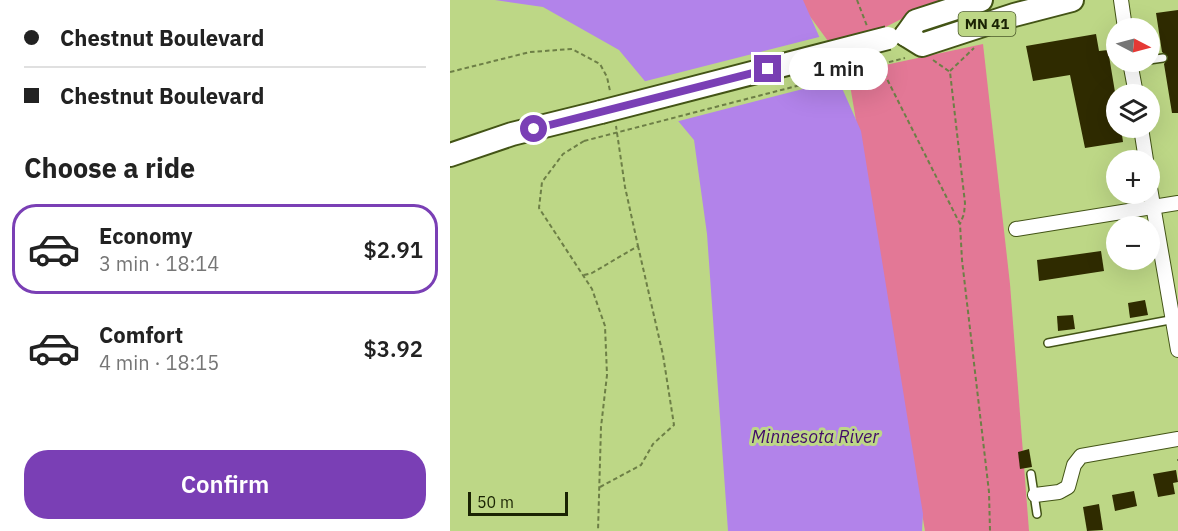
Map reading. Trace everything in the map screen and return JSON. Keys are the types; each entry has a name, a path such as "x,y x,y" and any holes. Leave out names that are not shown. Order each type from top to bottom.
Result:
{"main road":[{"name":"MN 41","path":"450,155 512,134 906,35 916,21 981,0"},
{"name":"MN 41","path":"906,35 922,45 1014,15 1072,0"}],"street":[{"path":"1121,0 1124,18"},
{"path":"1016,229 1178,203"},
{"path":"1153,204 1175,319 1178,350"},
{"path":"1035,495 1059,492 1068,487 1074,465 1082,456 1178,440"}],"lane":[{"path":"1048,344 1175,319"},
{"path":"1031,474 1037,513"}],"path":[{"path":"950,72 978,44"},
{"path":"450,72 547,50 572,49 600,64"},
{"path":"598,531 601,427 607,375 605,326 592,289 540,208 542,182 563,154 584,141 905,58"},
{"path":"928,58 950,72"},
{"path":"950,72 965,203 960,224"},
{"path":"885,74 960,224 963,272 989,492 990,531"},
{"path":"600,487 641,465 653,444 674,425 663,355 625,187 620,150"},
{"path":"583,275 592,273 638,246"}],"shaded area":[{"path":"798,0 939,0 836,52"},
{"path":"983,44 1010,284 1029,531 925,531 848,73"}],"water":[{"name":"Minnesota River","path":"495,0 803,0 861,131 923,514 922,531 728,531 707,234 694,140 619,50 543,7"}],"pier":[{"path":"823,36 842,79 675,122 642,82"}],"building":[{"path":"1178,10 1178,113 1172,113 1164,64 1168,57 1162,52 1160,18 1157,18 1156,13"},
{"path":"1096,34 1099,51 1106,50 1106,72 1112,72 1114,84 1106,84 1106,138 1122,138 1123,142 1085,148 1070,75 1033,81 1026,46"},
{"path":"1101,251 1104,271 1039,281 1037,260"},
{"path":"1145,300 1148,315 1130,318 1128,303"},
{"path":"1073,315 1075,329 1058,331 1057,316"},
{"path":"1029,449 1032,467 1020,469 1018,452"},
{"path":"1176,470 1178,482 1173,483 1175,494 1158,497 1153,474"},
{"path":"1134,491 1137,506 1115,511 1112,495"},
{"path":"1099,504 1103,530 1087,531 1083,507"}],"route":[{"path":"534,129 768,69"}]}
